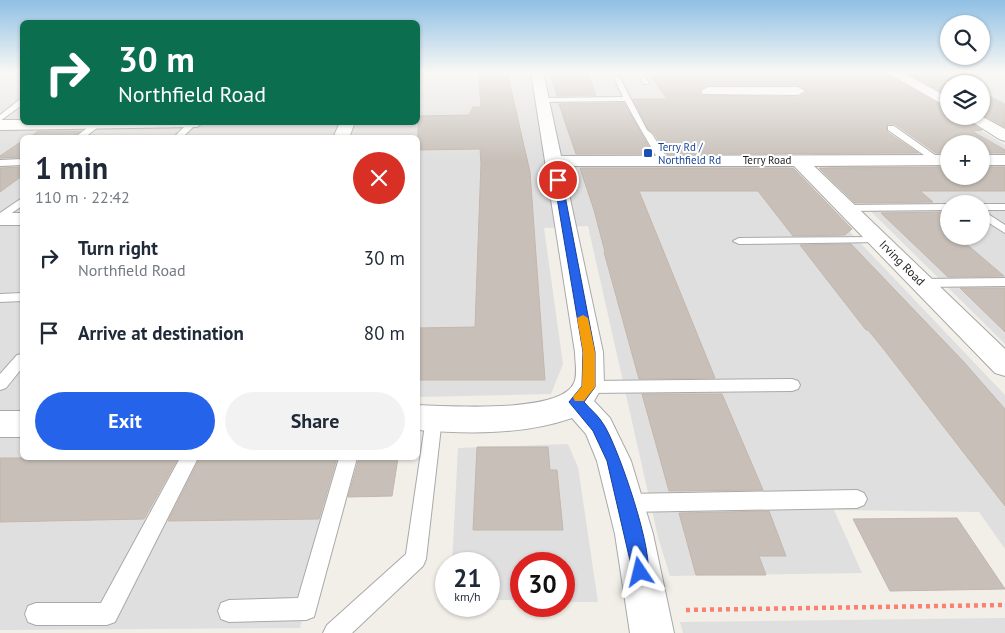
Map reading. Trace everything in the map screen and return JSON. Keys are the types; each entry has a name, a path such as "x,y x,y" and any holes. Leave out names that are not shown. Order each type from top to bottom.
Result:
{"street":[{"path":"542,102 589,352 582,394 614,461 634,534 650,622"},
{"path":"0,125 20,125"},
{"path":"986,125 1005,136"},
{"name":"Irving Road","path":"798,160 1005,366"},
{"name":"Terry Road","path":"554,161 940,160"},
{"path":"990,160 1005,160"},
{"path":"426,418 528,418 556,411 582,394"}],"lane":[{"path":"629,102 644,131 648,134 664,161"},
{"path":"0,119 20,104"},
{"path":"81,135 89,125"},
{"path":"180,135 190,125"},
{"path":"891,128 940,158"},
{"path":"0,163 20,162"},
{"path":"7,221 20,204"},
{"path":"846,208 940,207"},
{"path":"990,207 1005,208"},
{"path":"990,219 1005,230"},
{"path":"739,241 878,240"},
{"path":"922,283 1005,282"},
{"path":"0,298 20,297"},
{"path":"0,384 20,361"},
{"path":"582,394 792,386"},
{"path":"335,633 416,559 426,418"},
{"path":"36,614 107,614 188,460"},
{"path":"229,611 306,609 347,460"},
{"path":"626,503 856,499"}],"path":[{"path":"650,622 1005,604"}],"shaded area":[{"path":"0,102 20,102 20,125 420,125 420,102 926,102 940,110 940,125 971,125 988,135 940,135 940,185 990,185 990,136 1005,145 1005,344 809,150 773,151 1005,395 1005,549 979,512 834,510 862,573 670,576 658,537 588,226 544,228 563,364 551,394 420,397 420,135 20,135 20,460 342,460 300,628 0,630"},
{"path":"990,102 1005,102 1005,124 990,116"},
{"path":"568,444 578,467 598,602 575,602 575,552 510,552 510,600 500,600 500,552 453,552 458,448"},
{"path":"1005,618 1005,633 683,633 680,622"}],"building":[{"path":"481,102 514,102 530,172 545,380 420,380 420,328 475,327 481,163 480,149 420,150 418,125 420,125 420,116 469,115 473,107 481,107"},
{"path":"634,102 935,102 940,105 940,125 974,125 982,130 972,131 979,135 940,135 940,153 936,153 895,124 888,124 886,126 887,132 918,153 667,154 654,133 648,129"},
{"path":"990,102 1000,102 1005,104 1005,127 990,119"},
{"path":"624,103 653,154 576,154 559,104"},
{"path":"38,131 81,131 76,135 33,135"},
{"path":"990,141 1005,150 1005,153 990,153"},
{"path":"20,142 20,157 0,158 0,156"},
{"path":"20,167 20,177 0,192 0,168"},
{"path":"940,167 940,185 990,185 990,167 1005,167 1005,191 920,191 933,202 855,203 819,168"},
{"path":"580,168 793,168 852,229 845,235 793,236 758,191 639,191 715,378 639,379 594,210"},
{"path":"940,212 940,245 968,245 1004,276 948,277 881,213"},
{"path":"851,244 963,361 1005,409 1005,506 800,245"},
{"path":"960,288 1005,288 1005,332"},
{"path":"642,394 722,394 763,490 669,491"},
{"path":"477,447 548,447 550,470 557,470 563,530 473,530"},
{"path":"0,458 20,458 20,460 177,460 144,519 0,522"},
{"path":"199,460 336,460 319,519 168,521"},
{"path":"358,460 398,460 392,496 348,497"},
{"path":"769,511 786,556 759,556 766,575 696,575 679,513"},
{"path":"957,518 1005,589 890,591 853,519"}],"slow traffic":[{"path":"580,397 588,387 589,352 583,318"}],"place":[{"name":"Terry Rd / Northfield Rd","path":"648,153"}],"route":[{"path":"558,180 589,352 588,387 576,402 599,427 614,461 634,534 640,572"}]}
